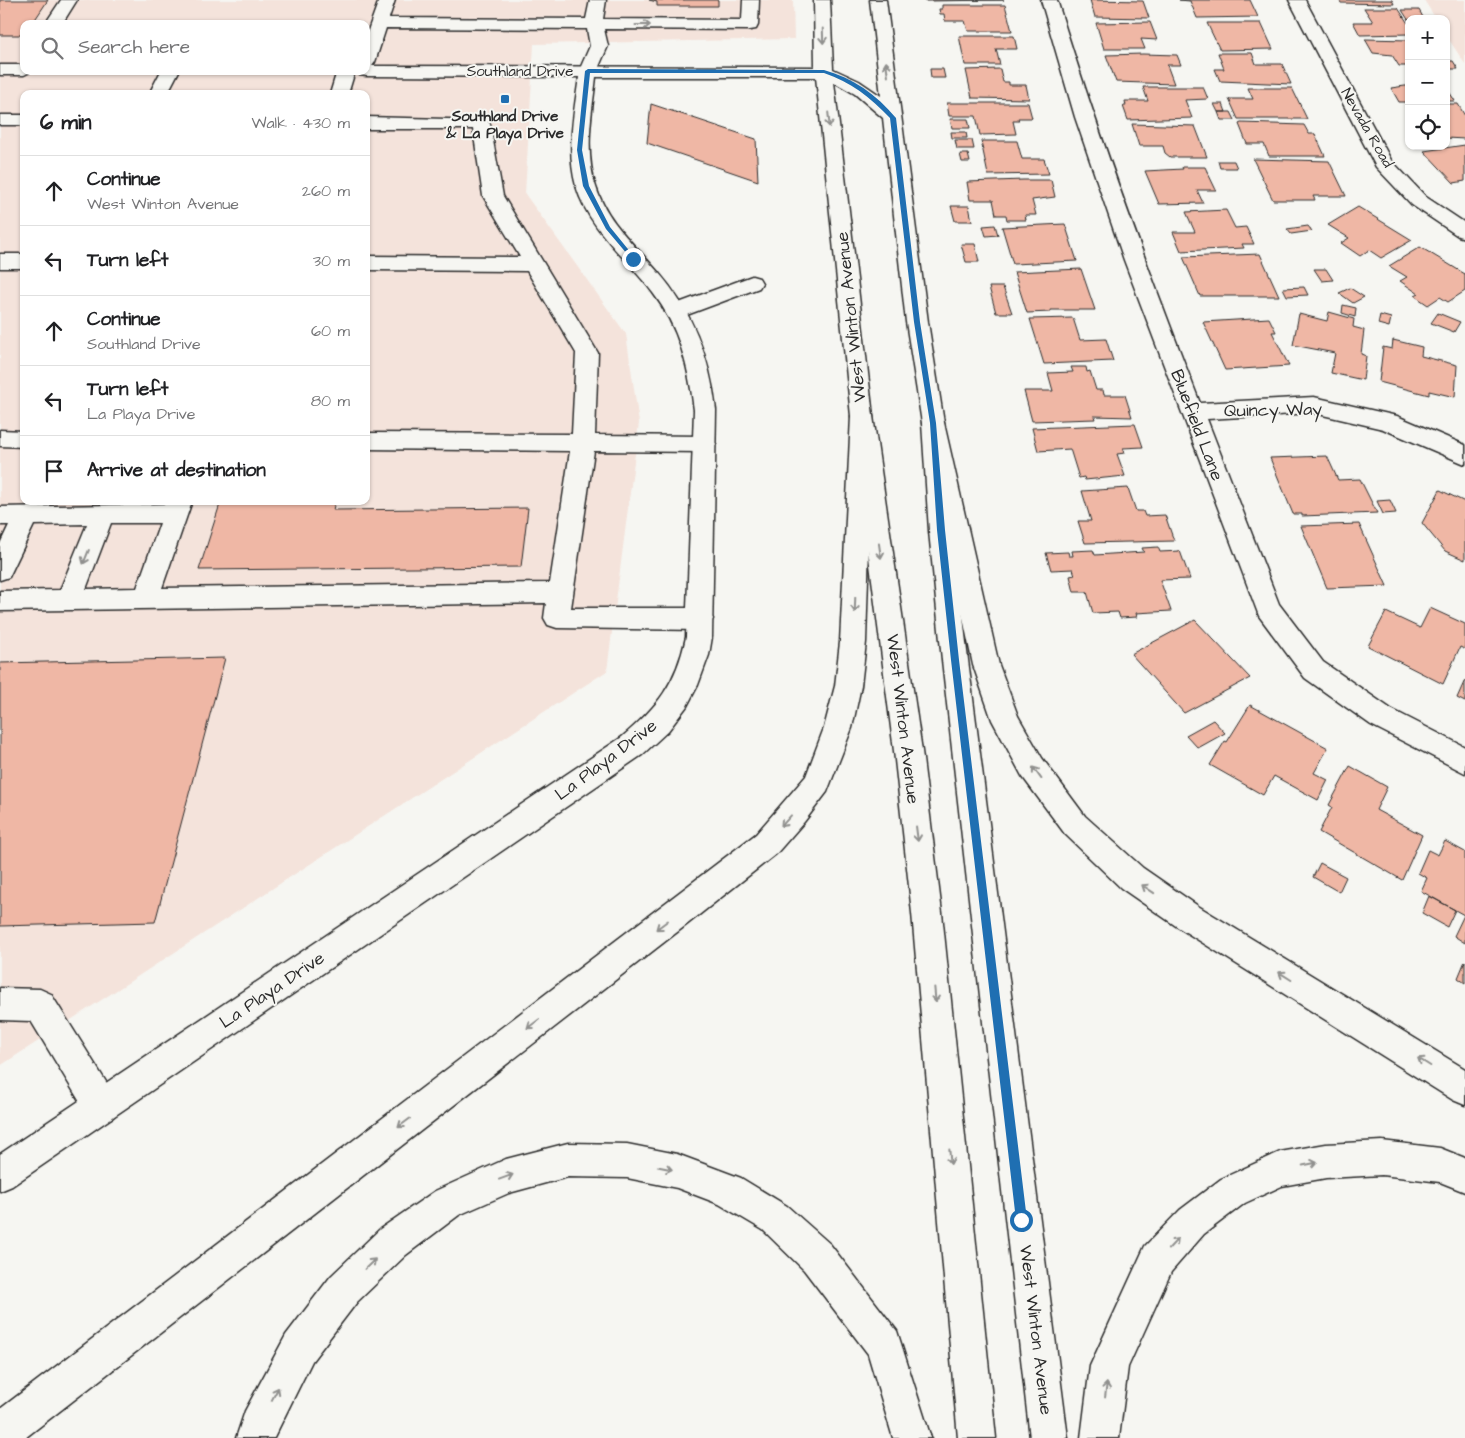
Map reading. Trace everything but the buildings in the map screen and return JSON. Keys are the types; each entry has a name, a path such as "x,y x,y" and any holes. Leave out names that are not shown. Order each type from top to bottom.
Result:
{"main road":[{"path":"56,20 69,0"},
{"path":"370,50 387,0"},
{"name":"La Playa Drive","path":"0,1174 632,746 675,705 684,688 696,655 700,619 704,444 702,381 695,353 676,312 659,286 615,238 589,195 581,167 580,150 588,71 599,46 594,24 598,0"},
{"path":"379,23 750,25 750,0"},
{"name":"West Winton Avenue","path":"822,0 824,72 862,416 908,751 927,914 977,1438"},
{"name":"West Winton Avenue","path":"878,0 917,322 933,423 941,530 955,660 1049,1438"},
{"name":"Bluefield Lane","path":"1049,0 1084,116 1134,260 1268,609 1314,670 1381,717 1465,761"},
{"name":"Nevada Road","path":"1297,0 1383,163 1419,201 1465,232"},
{"path":"0,70 20,69"},
{"name":"Southland Drive","path":"370,71 824,72 842,77 873,96 893,118"},
{"path":"160,90 168,75"},
{"path":"340,90 345,75"},
{"path":"0,120 20,120"},
{"path":"370,123 481,124 493,196 587,353 583,444 557,618 700,619"},
{"path":"0,261 20,262"},
{"path":"370,263 534,264"},
{"path":"676,312 752,284"},
{"name":"Quincy Way","path":"1192,412 1314,406 1389,422 1465,455"},
{"path":"0,1432 674,916 766,844 794,813 817,783 838,728 848,686 853,642 862,416"},
{"path":"933,423 986,666 1006,720 1028,759 1075,825 1132,878 1187,916 1465,1088"},
{"path":"0,438 20,438"},
{"path":"370,441 704,444"},
{"path":"0,516 103,514 178,507 146,598"},
{"path":"68,601 103,514"},
{"path":"0,570 26,515"},
{"path":"0,601 560,593"},
{"path":"0,1004 40,1005 102,1105"},
{"path":"1100,1438 1110,1366 1158,1259 1192,1222 1232,1191 1280,1170 1326,1161 1382,1158 1440,1166 1465,1175"},
{"path":"255,1438 259,1425 299,1348 344,1289 394,1242 447,1203 506,1176 568,1160 627,1161 677,1170 729,1190 775,1218 817,1257 849,1295 884,1344 912,1438"}],"shaded area":[{"path":"0,0 793,0 794,39 534,44 525,194 626,334 639,423 607,671 0,1066"},
{"path":"1424,0 1465,0 1465,64 1450,41 1450,15 1433,15"}],"place":[{"name":"Southland Drive & La Playa Drive","path":"505,99"}],"route":[{"path":"633,259 615,238 593,204 581,167 581,133 588,71 824,72 842,77 873,96 893,118 917,322 933,423 941,530 955,660 1021,1220"}]}
